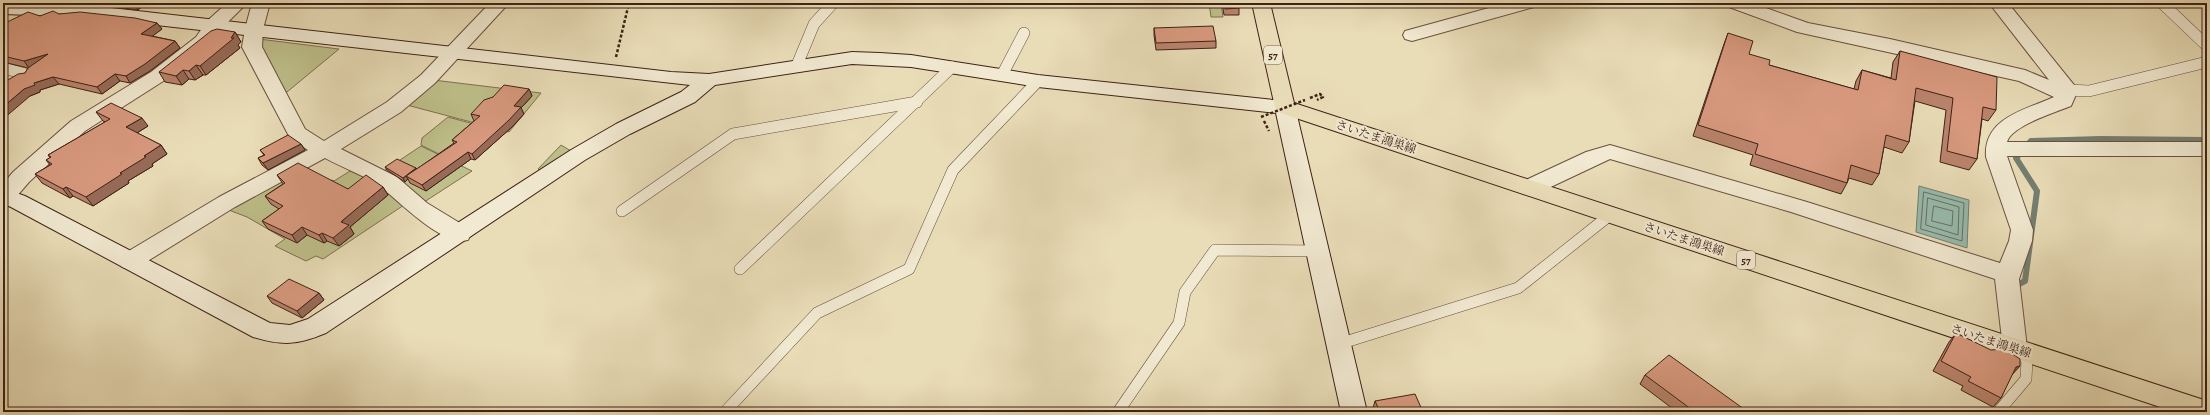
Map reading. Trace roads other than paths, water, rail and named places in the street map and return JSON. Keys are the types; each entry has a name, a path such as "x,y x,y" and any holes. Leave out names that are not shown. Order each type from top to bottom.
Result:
{"main road":[{"name":"57","path":"1261,3 1295,103"},
{"name":"さいたま鴻巣線","path":"1295,103 1530,188 2207,412"}],"street":[{"path":"3,198 21,177 78,126 158,76 202,41 214,25 238,3"},
{"path":"261,3 254,29 252,46 297,134 389,182 419,209 460,234"},
{"path":"130,261 227,202 326,149 394,107 428,79 500,3"},
{"path":"1412,35 1528,3"},
{"path":"1735,3 1804,28 1890,44 2025,76 2067,92"},
{"path":"1998,3 2067,92"},
{"path":"3,26 41,6"},
{"path":"3,8 41,6 254,29 609,72 708,80 797,65 852,58 880,58 952,67 1038,81 1295,103 1318,251 1354,412"},
{"path":"3,198 17,201 262,330 278,336 293,335 317,326 460,234 578,155 623,129 688,97 708,80"},
{"path":"2015,348 2007,279 2022,231 2015,207 2005,184 1996,149 1998,136 2009,126 2064,100 2067,92"},
{"path":"1996,149 2207,149"},
{"path":"1530,188 1547,177 1578,165 1599,153 1610,152 1799,207 2008,274"}],"lane":[{"path":"797,65 808,31 814,21 833,3"},
{"path":"2162,3 2207,46"},
{"path":"1002,75 1024,33"},
{"path":"2067,92 2089,90 2168,70 2207,62"},
{"path":"740,269 952,67"},
{"path":"3,68 26,74"},
{"path":"725,412 818,313 909,269 952,170 1038,81"},
{"path":"622,211 733,134 917,102"},
{"path":"1339,344 1518,288 1610,215"},
{"path":"1118,412 1179,323 1185,292 1214,250 1318,251"},
{"path":"1998,412 2026,379 2027,360 2015,348"}],"water":[{"path":"1919,186 1969,200 1967,248 1916,232"}],"waterway":[{"path":"2013,287 2025,281 2037,191 2016,158 2031,141 2101,139 2207,140"}]}
